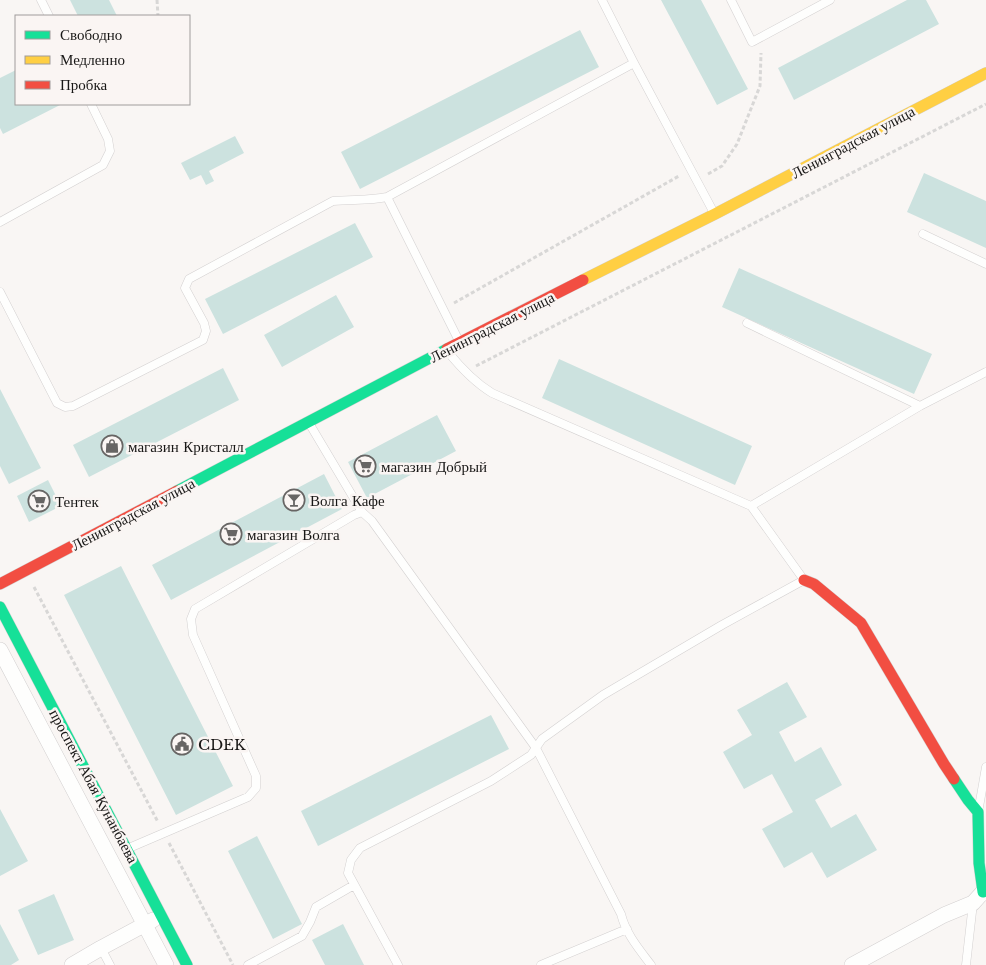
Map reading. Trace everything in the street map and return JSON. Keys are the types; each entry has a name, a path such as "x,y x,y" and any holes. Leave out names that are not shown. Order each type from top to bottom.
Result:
{"street":[{"name":"Ленинградская улица","path":"0,584 459,343 715,214 986,73"},
{"path":"804,580 814,584 861,624 944,764 978,812 981,896 852,965"},
{"name":"проспект Абая Кунанбаева","path":"0,606 187,965"},
{"name":"проспект Абая Кунанбаева","path":"0,650 166,965"},
{"path":"72,965 161,916"}],"lane":[{"path":"41,0 48,15"},
{"path":"602,0 715,214"},
{"path":"731,0 752,42 830,0"},
{"path":"0,292 57,404 65,407 73,406 203,340 206,332 204,323 185,288 189,279 333,202 388,198 634,63"},
{"path":"0,222 103,165 110,152 108,140 91,105"},
{"path":"388,198 459,343"},
{"path":"924,234 986,264"},
{"path":"747,322 920,406"},
{"path":"398,965 348,873 351,860 360,848 491,781 531,755 542,739 603,694 804,580 751,506 492,393 481,387 446,350"},
{"path":"751,506 920,406 986,372"},
{"path":"309,422 362,512 372,521 536,748 621,914 628,934 651,965"},
{"path":"127,849 248,797 256,788 256,776 193,635 191,619 195,609 345,520 362,512"},
{"path":"978,812 986,767"},
{"path":"248,965 302,936 316,907 354,885"},
{"path":"966,965 981,896"},
{"path":"541,965 626,929"},
{"path":"101,948 110,965"}],"path":[{"path":"157,0 158,15"},
{"path":"697,181 722,166 737,144 760,86 761,37"},
{"path":"465,372 986,104"},
{"path":"443,310 691,169"},
{"path":"26,570 232,965"}],"building":[{"path":"70,0 109,0 116,15 78,15"},
{"path":"661,0 701,0 748,89 717,105"},
{"path":"907,0 926,0 939,24 794,100 778,68"},
{"path":"580,30 599,67 360,189 341,152"},
{"path":"15,70 15,105 60,105 3,134 0,128 0,78"},
{"path":"235,136 244,153 209,171 214,181 206,185 201,175 190,180 181,163"},
{"path":"924,173 986,201 986,248 907,212"},
{"path":"355,223 373,257 223,334 205,299"},
{"path":"739,268 932,354 914,394 722,307"},
{"path":"336,295 354,327 282,367 264,335"},
{"path":"559,359 752,446 735,485 542,398"},
{"path":"223,368 239,400 89,477 73,445"},
{"path":"0,389 41,468 9,484 0,466"},
{"path":"437,415 456,451 367,498 348,462"},
{"path":"324,474 342,509 171,600 152,565"},
{"name":"Тентек","path":"48,480 61,506 29,522 17,496"},
{"path":"121,566 233,786 176,815 64,595"},
{"path":"787,682 807,717 779,732 795,762 821,747 842,785 815,800 831,828 856,814 877,850 827,878 812,852 784,868 762,829 793,812 772,774 744,789 723,752 752,735 737,710"},
{"path":"491,715 509,749 318,846 301,811"},
{"path":"0,809 28,861 0,876"},
{"path":"257,836 302,924 273,939 228,851"},
{"path":"54,894 74,940 38,955 18,910"},
{"path":"0,924 19,960 11,965 0,965"},
{"path":"343,924 364,965 325,965 312,940"}],"traffic: fast":[{"path":"177,491 447,349"},
{"path":"0,607 187,965"},
{"path":"954,779 978,812 979,863 983,892"}],"traffic: slow":[{"path":"583,280 715,214 986,73"}],"traffic: jam":[{"path":"447,349 583,280"},
{"path":"0,584 177,491"},
{"path":"804,580 814,584 861,623 954,779"}],"place":[{"name":"магазин Кристалл","path":"112,446"},
{"name":"магазин Добрый","path":"365,466"},
{"name":"Волга Кафе","path":"294,500"},
{"name":"Тентек","path":"39,501"},
{"name":"магазин Волга","path":"231,534"},
{"name":"CDEK","path":"182,744"}]}
